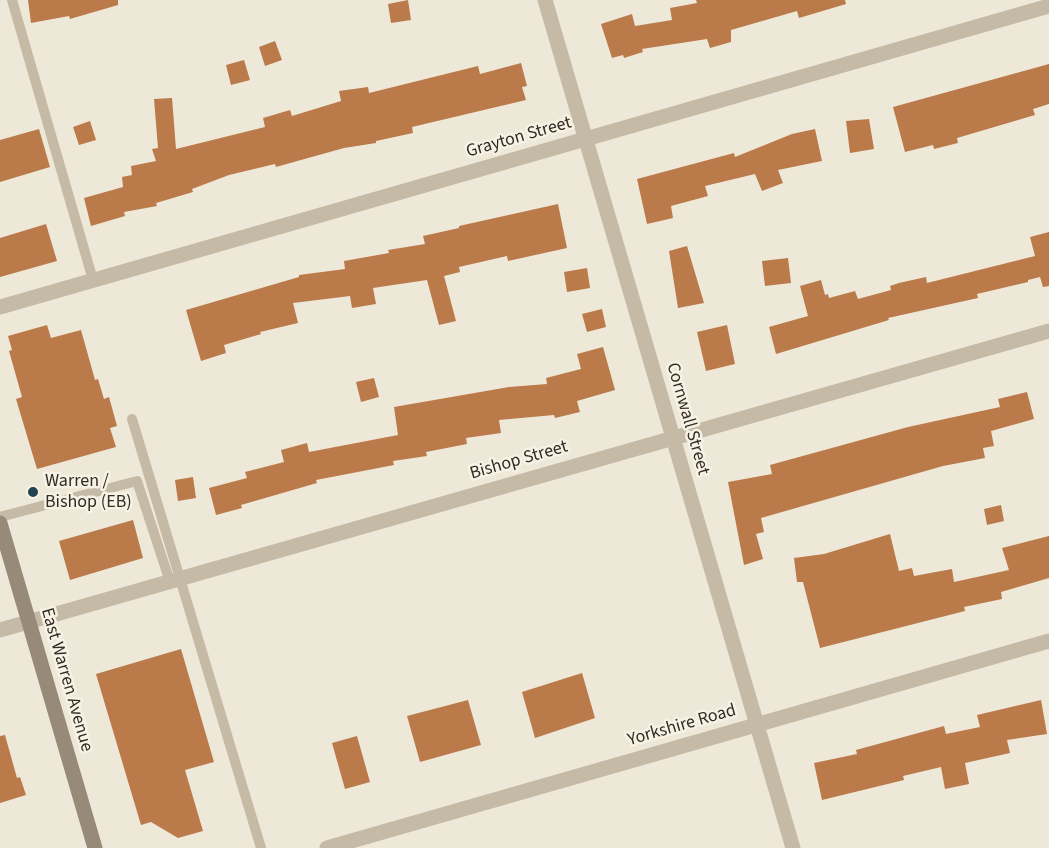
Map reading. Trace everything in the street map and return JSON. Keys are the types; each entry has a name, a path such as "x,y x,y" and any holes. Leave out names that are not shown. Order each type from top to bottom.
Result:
{"main road":[{"name":"East Warren Avenue","path":"0,523 95,848"}],"street":[{"name":"Cornwall Street","path":"544,0 793,848"},
{"name":"Grayton Street","path":"0,307 1049,6"},
{"name":"Bishop Street","path":"0,630 1049,331"},
{"name":"Yorkshire Road","path":"327,848 1049,641"}],"lane":[{"path":"12,0 93,280"},
{"path":"132,418 176,580 261,848"},
{"path":"0,517 137,481 176,580"}],"building":[{"path":"28,0 118,0 118,5 70,19 69,16 31,23"},
{"path":"408,0 411,20 391,23 388,4"},
{"path":"696,0 845,0 846,4 799,18 797,11 731,30 731,42 710,48 707,39 642,49 643,52 624,58 623,55 612,58 601,24 632,14 635,26 672,20 670,8 697,3"},
{"path":"275,41 282,60 265,66 259,47"},
{"path":"244,60 250,80 231,85 226,65"},
{"path":"521,63 527,86 522,87 526,100 412,127 413,133 376,141 376,143 344,148 276,167 275,164 229,175 192,189 193,192 156,203 157,206 124,212 125,216 91,226 84,198 123,187 122,177 132,175 131,166 156,161 152,149 158,148 154,99 172,98 176,149 265,127 263,118 290,110 292,116 341,101 339,91 368,87 369,93 478,66 480,74"},
{"path":"1049,64 1049,104 1033,109 1035,115 957,138 958,143 934,149 933,145 905,152 893,107"},
{"path":"869,119 874,149 850,153 846,121"},
{"path":"90,121 96,140 79,145 73,127"},
{"path":"39,129 50,167 0,182 0,140"},
{"path":"815,129 822,161 778,170 783,183 762,191 755,174 705,186 708,196 671,206 673,218 647,224 637,179 734,153 735,157 792,134"},
{"path":"558,204 567,248 508,261 507,256 459,267 460,272 444,276 456,321 439,325 427,280 373,288 376,304 352,308 350,296 293,303 298,323 260,332 261,334 224,345 226,353 201,361 186,310 299,277 299,275 345,269 344,261 425,244 423,236"},
{"path":"46,224 57,261 0,277 0,238"},
{"path":"1049,232 1049,286 1043,287 1040,277 977,294 978,298 888,318 889,320 776,354 769,327 808,316 800,286 821,280 825,295 828,294 829,298 855,291 858,299 891,290 890,286 899,283 926,277 927,283 1035,256 1030,237"},
{"path":"687,246 704,303 678,308 669,251"},
{"path":"788,258 791,283 765,286 762,261"},
{"path":"587,268 590,288 567,292 564,272"},
{"path":"602,309 606,327 587,332 582,314"},
{"path":"47,325 51,338 81,330 95,380 98,379 104,399 109,397 117,426 110,428 116,447 37,469 16,399 22,397 9,351 12,350 8,336"},
{"path":"727,325 735,364 706,371 697,332"},
{"path":"603,347 615,390 577,401 580,412 555,418 554,415 499,420 501,433 466,438 467,444 426,452 427,456 393,461 394,465 316,480 317,483 241,505 242,508 216,515 209,488 247,478 245,472 284,462 281,450 307,443 309,452 398,435 394,407 509,387 547,384 546,378 581,369 577,354"},
{"path":"374,378 379,397 361,402 356,382"},
{"path":"1027,392 1034,419 991,431 994,446 983,448 985,458 943,466 761,518 764,532 756,534 763,559 744,565 728,482 772,474 770,465 908,427 1000,407 998,399"},
{"path":"193,477 196,498 178,501 175,480"},
{"path":"1001,505 1004,521 987,525 984,509"},
{"path":"133,520 143,558 70,580 59,541"},
{"path":"890,534 899,571 912,568 914,576 952,569 954,582 1009,570 1002,548 1049,536 1049,578 1001,592 1002,599 964,607 965,611 820,648 803,582 797,582 794,558 824,554"},
{"path":"181,649 214,762 185,770 203,831 178,838 151,822 141,825 96,674"},
{"path":"582,673 595,718 535,738 522,692"},
{"path":"468,700 481,745 420,762 407,716"},
{"path":"1041,700 1047,734 1007,740 1010,753 965,763 969,784 945,789 941,767 903,776 904,780 822,800 814,763 857,754 856,750 944,726 946,734 980,727 977,715"},
{"path":"5,735 17,778 20,777 26,795 0,803 0,736"},
{"path":"357,736 370,782 345,789 332,743"}],"place":[{"name":"Warren / Bishop (EB)","path":"33,492"}]}
